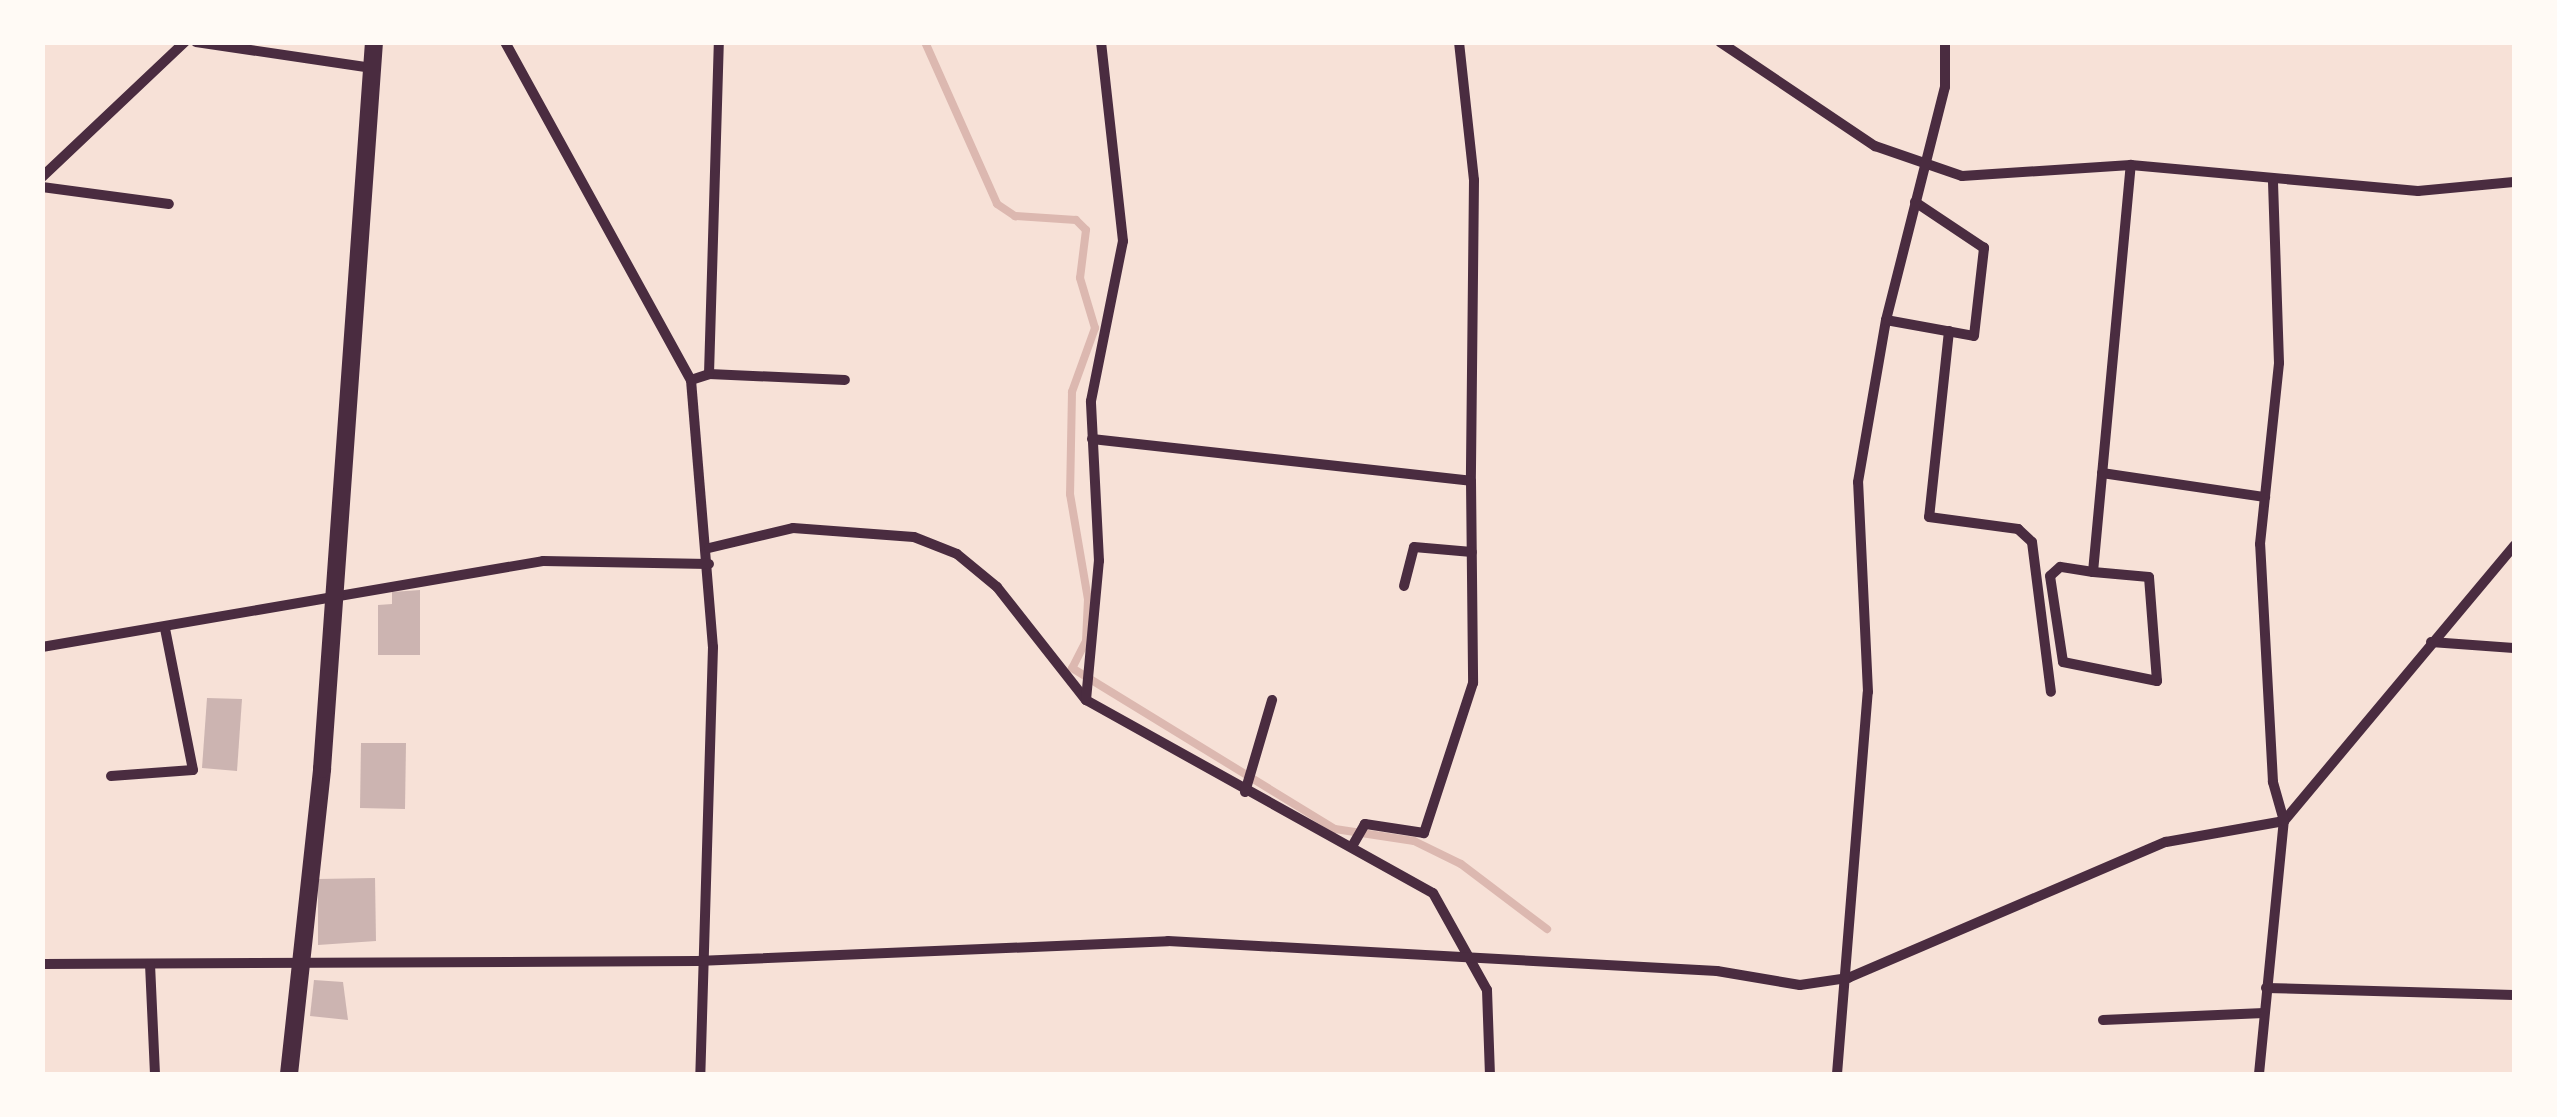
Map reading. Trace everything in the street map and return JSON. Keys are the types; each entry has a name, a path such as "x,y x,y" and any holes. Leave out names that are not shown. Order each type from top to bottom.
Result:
{"main road":[{"path":"289,1074 303,964 374,42"}],"street":[{"path":"42,177 185,42"},
{"path":"196,42 372,68"},
{"path":"505,42 691,380 710,548 696,961 700,1074"},
{"path":"709,374 719,42"},
{"path":"1086,700 1099,561 1092,440 1094,370 1124,241 1102,42"},
{"path":"1353,845 1365,824 1424,833 1474,682 1470,481 1474,180 1459,42"},
{"path":"1720,42 1875,146 1924,166 2008,179 2131,166 2418,192 2514,182"},
{"path":"1838,1074 1868,692 1854,542 1886,320 1945,87 1945,42"},
{"path":"2093,572 2131,166"},
{"path":"2259,1074 2284,821 2265,686 2265,498 2279,363 2273,178"},
{"path":"42,187 169,204"},
{"path":"1886,320 1974,336 1984,248 1915,202"},
{"path":"1948,331 1929,518 2018,530 2032,542 2052,692"},
{"path":"691,380 709,374 845,380"},
{"path":"1092,440 1470,481"},
{"path":"2102,474 2265,498"},
{"path":"710,548 794,528 914,537 957,554 997,587 1052,668 1086,700 1245,792 1353,845 1434,893 1476,955 1488,990 1490,1074"},
{"path":"42,964 696,961 1168,941 1476,955 1800,985 1848,978 2166,842 2284,821 2514,546"},
{"path":"1404,586 1414,547 1472,552"},
{"path":"42,647 543,561 709,564"},
{"path":"2060,566 2093,572 2149,578 2157,681 2063,662 2050,576 2060,566"},
{"path":"112,776 193,770 166,628"},
{"path":"2431,642 2514,648"},
{"path":"1245,792 1272,700"},
{"path":"150,964 155,1074"},
{"path":"2266,988 2514,995"},
{"path":"2103,1020 2264,1013"}],"building":[{"path":"420,590 420,655 378,655 378,605 392,604 392,592"},
{"path":"207,698 242,699 237,771 202,768"},
{"path":"361,743 406,743 405,809 360,808"},
{"path":"375,878 376,941 318,945 318,879"},
{"path":"314,980 343,982 348,1020 310,1016"}],"waterway":[{"path":"925,42 997,204 1015,216 1076,220 1086,230 1080,278 1095,328 1072,392 1070,494 1088,599 1086,641 1072,668 1335,829 1414,841 1461,864 1547,929"}]}
